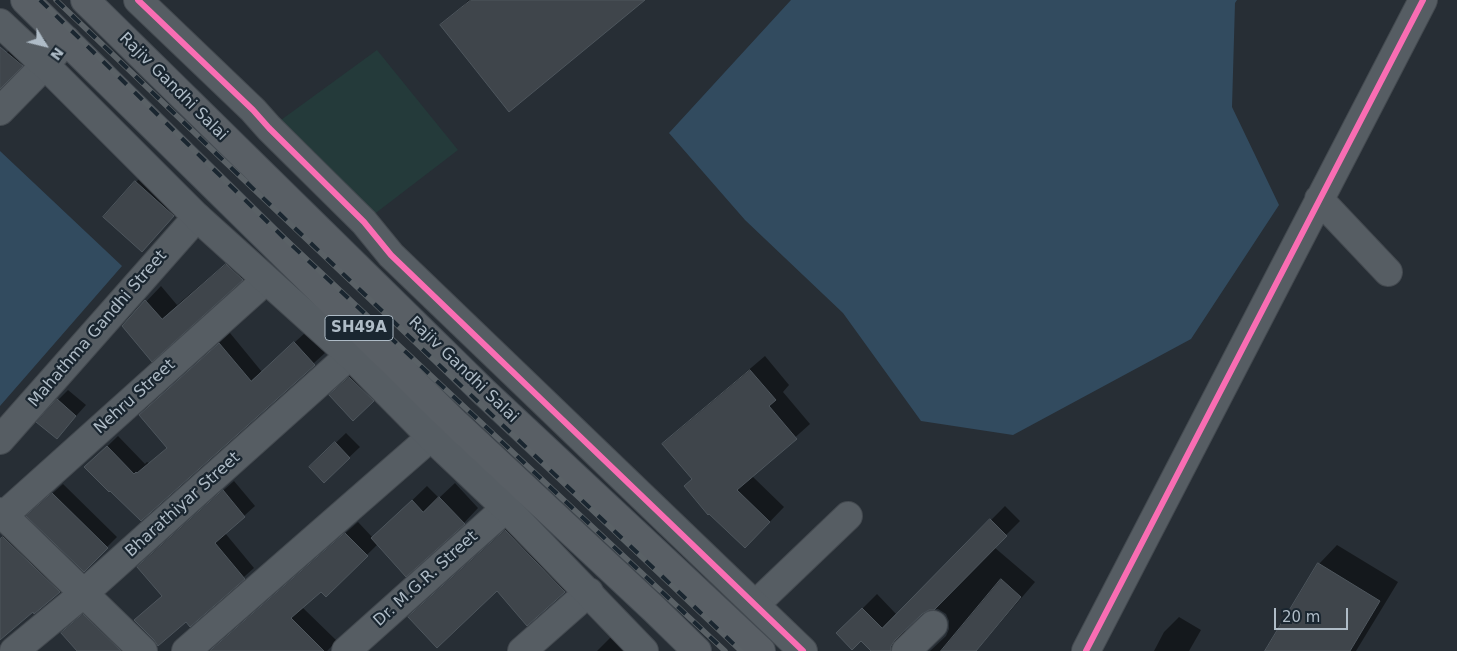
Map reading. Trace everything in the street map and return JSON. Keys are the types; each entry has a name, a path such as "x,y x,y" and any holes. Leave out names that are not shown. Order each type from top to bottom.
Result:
{"main road":[{"name":"SH49A","path":"25,0 450,418 697,651"},
{"name":"Rajiv Gandhi Salai","path":"85,0 518,423 761,651"}],"street":[{"path":"138,0 253,110 364,222 391,255 804,651"},
{"path":"1086,651 1422,0"},
{"path":"0,23 45,65 197,217 350,355 431,437 506,508 644,651"},
{"path":"0,111 45,65 66,40"},
{"path":"1319,199 1388,272"},
{"name":"Mahathma Gandhi Street","path":"0,440 197,217"},
{"name":"Nehru Street","path":"2,513 266,280"},
{"name":"Bharathiyar Street","path":"14,651 83,594 350,355"},
{"path":"518,423 540,399"},
{"path":"186,651 431,437 450,418"},
{"name":"Dr. M.G.R. Street","path":"346,651 506,508"},
{"path":"2,513 143,651"},
{"path":"756,604 848,516"},
{"path":"522,651 588,592"},
{"path":"906,651 933,625"}],"green space":[{"path":"377,50 458,150 364,222 270,128"}],"water":[{"path":"791,0 1237,0 1235,3 1232,107 1279,205 1191,339 1013,435 921,421 843,313 745,220 669,133"},
{"path":"0,151 122,266 0,406"}],"building":[{"path":"471,0 645,0 509,112 440,25"},
{"path":"0,47 23,66 0,89"},
{"path":"135,181 174,216 142,252 103,217"},
{"path":"226,264 243,280 152,362 122,326 145,300 162,319"},
{"path":"294,342 315,365 141,521 84,467 107,446 134,474 167,448 139,415 219,343 251,381"},
{"path":"750,370 776,400 769,406 797,439 737,490 770,522 745,548 708,515 684,486 692,479 662,444"},
{"path":"349,377 374,401 353,421 329,395"},
{"path":"57,399 76,416 57,439 36,422"},
{"path":"335,442 350,458 324,483 309,467"},
{"path":"223,490 245,517 215,543 245,579 190,627 186,622 158,646 134,620 162,596 137,567"},
{"path":"52,493 108,548 84,572 26,516"},
{"path":"439,497 465,524 406,577 371,538 412,500 423,512"},
{"path":"990,519 1007,536 934,610 929,610 922,614 895,640 891,646 891,651 871,651 861,641 852,650 836,633 862,608 882,628"},
{"path":"505,530 565,592 527,626 497,591 437,648 408,617"},
{"path":"345,533 368,556 326,597 321,592 291,618 324,651 210,651"},
{"path":"3,537 60,592 0,640 0,539"},
{"path":"1318,563 1380,601 1350,651 1265,651"},
{"path":"1001,579 1021,597 976,651 941,651"},
{"path":"83,614 121,651 77,651 61,633"}],"railway":[{"path":"40,0 283,237 725,651"},
{"path":"56,0 741,651"}],"cycle path":[{"path":"138,0 253,110 364,222 391,255 803,651"},
{"path":"1086,651 1423,0"}]}
